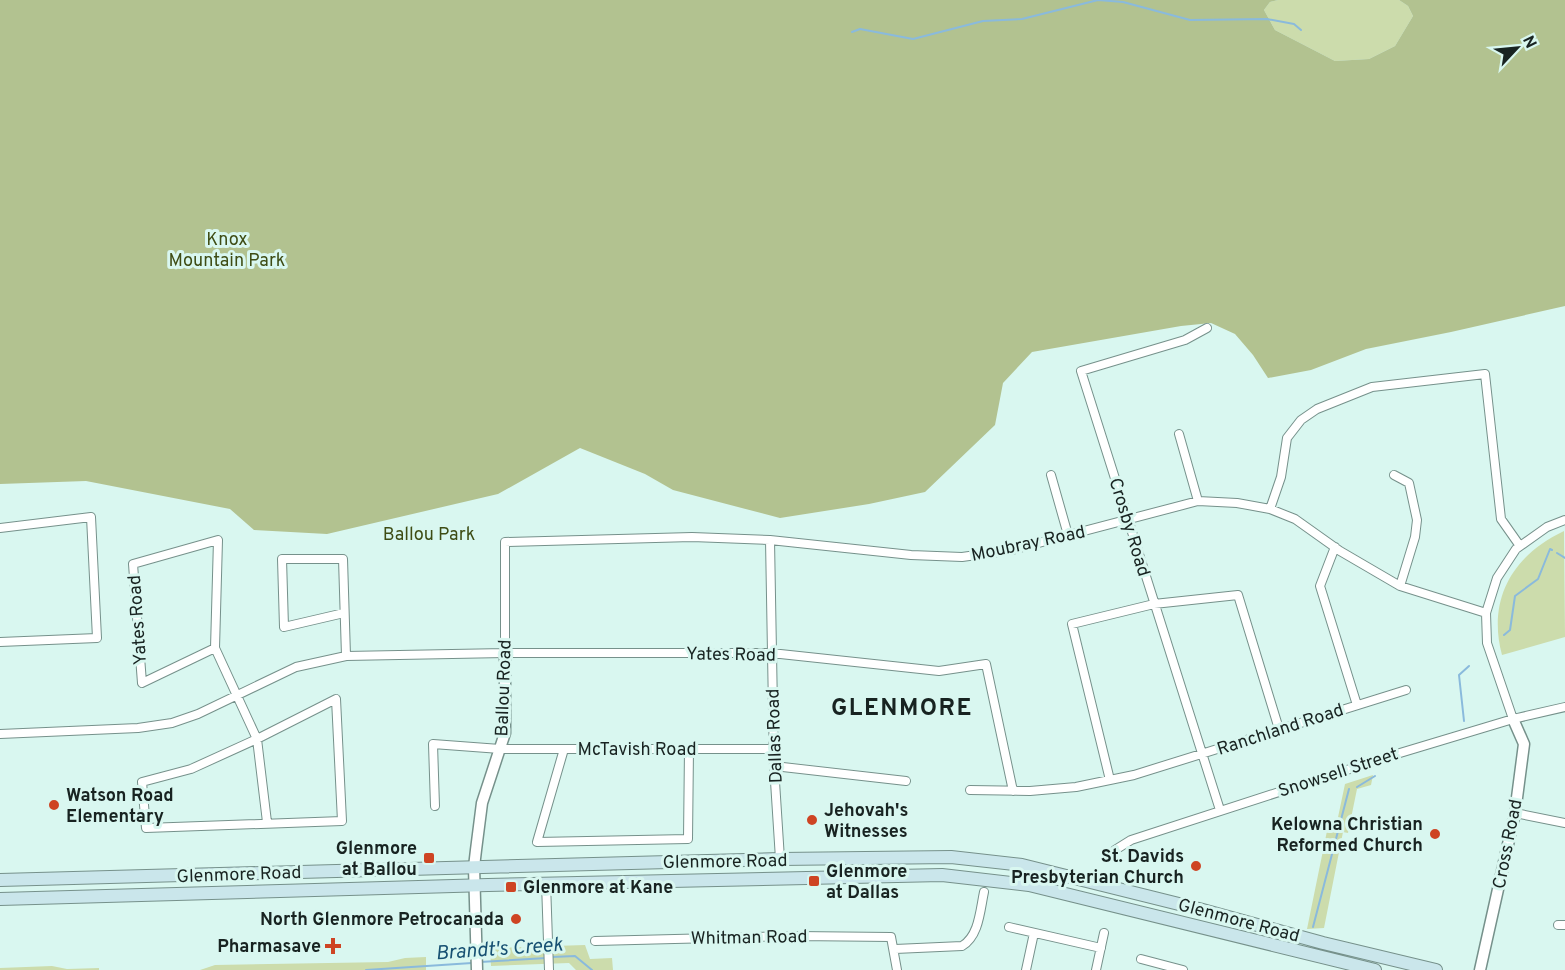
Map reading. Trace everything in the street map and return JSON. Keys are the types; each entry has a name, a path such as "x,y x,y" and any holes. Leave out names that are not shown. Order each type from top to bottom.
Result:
{"main road":[{"name":"Glenmore Road","path":"0,880 951,857 1022,865 1436,970"},
{"name":"Glenmore Road","path":"0,899 476,885 942,875 1029,885 1375,970"}],"street":[{"name":"Crosby Road","path":"1207,328 1185,340 1081,372 1220,810"},
{"path":"1270,509 1281,477 1287,438 1301,420 1317,409 1372,387 1485,374 1501,519 1520,546"},
{"path":"1179,434 1198,501"},
{"path":"1051,475 1068,535"},
{"path":"1394,475 1409,483 1417,520 1415,537 1400,586"},
{"name":"Moubray Road","path":"505,542 692,537 770,540 911,555 962,557 1012,550 1198,501 1236,503 1270,509 1296,519 1335,547 1400,586 1486,613"},
{"path":"0,528 91,517 96,638 0,642"},
{"path":"1513,718 1487,643 1486,613 1497,578 1516,549 1547,527 1565,519"},
{"name":"Yates Road","path":"215,648 142,683 133,564 218,540 215,648 238,695"},
{"name":"Dallas Road","path":"770,540 774,766 780,860"},
{"name":"Ballou Road","path":"477,970 474,867 482,803 505,733 505,542"},
{"path":"1335,547 1320,586 1357,705"},
{"path":"344,613 284,627 282,559 343,559 346,656"},
{"path":"1110,780 1072,624 1154,604 1238,596 1279,729"},
{"name":"Yates Road","path":"0,734 138,728 172,723 198,714 296,667 346,656 505,653 771,653 939,671 986,664 1012,791"},
{"name":"Ranchland Road","path":"1203,754 1406,690"},
{"path":"238,695 257,739 267,822"},
{"path":"336,699 342,820 146,828 142,782 191,770 257,739 336,699"},
{"name":"Snowsell Street","path":"1115,850 1131,840 1220,810 1513,718 1565,707"},
{"name":"Cross Road","path":"1480,970 1515,813 1524,744 1513,718"},
{"name":"McTavish Road","path":"435,806 433,744 500,749 774,750"},
{"path":"564,749 537,842 688,839 688,749"},
{"path":"970,790 1030,791 1076,787 1134,775 1203,754"},
{"path":"774,766 906,781"},
{"path":"1515,813 1565,823"},
{"path":"546,884 549,970"},
{"path":"897,970 895,949 962,946 969,942 975,933 984,892"},
{"path":"1010,927 1101,948"},
{"path":"1026,970 1034,933"},
{"path":"1096,970 1104,933"},
{"name":"Whitman Road","path":"595,941 796,936 891,937 895,949"},
{"path":"1141,959 1165,968 1183,970"}],"green space":[{"name":"Knox Mountain Park","path":"0,0 1278,0 1270,2 1264,10 1275,30 1335,61 1369,59 1395,46 1413,16 1408,6 1399,0 1565,0 1565,306 1366,349 1311,370 1268,378 1253,355 1235,334 1211,323 1181,326 1032,352 1003,383 995,425 925,492 869,504 780,518 673,490 645,474 580,448 498,494 327,534 254,530 230,509 86,481 0,484"},
{"path":"1278,0 1399,0 1408,6 1413,16 1395,46 1369,59 1335,61 1275,30 1264,10 1270,2"},
{"path":"1564,531 1565,637 1502,655 1498,635 1498,615 1508,581 1531,553"},
{"path":"1373,775 1371,785 1357,789 1348,833 1343,832 1324,928 1307,929 1328,826 1337,822 1345,784"},
{"path":"585,945 590,959 612,958 613,970 576,970 569,963 491,966 490,948"},
{"path":"426,957 426,970 200,970 215,965 388,962"},
{"path":"52,966 67,969 99,968 99,970 0,970 0,968"}],"waterway":[{"path":"852,32 860,29 913,39 983,21 1022,19 1098,0 1123,2 1190,20 1267,19 1294,24 1301,30"},
{"name":"Brandt's Creek","path":"1504,635 1510,630 1515,596 1538,579 1550,549 1552,550"},
{"name":"Brandt's Creek","path":"1557,553 1565,558"},
{"name":"Brandt's Creek","path":"1464,721 1459,675 1469,666"},
{"name":"Brandt's Creek","path":"1357,787 1375,776"},
{"name":"Brandt's Creek","path":"1313,927 1349,789"},
{"name":"Brandt's Creek","path":"552,957 575,956 592,970"},
{"name":"Brandt's Creek","path":"480,962 547,958"},
{"name":"Brandt's Creek","path":"366,970 472,963"}],"place":[{"name":"Watson Road Elementary","path":"54,805"},
{"name":"Jehovah's Witnesses","path":"812,820"},
{"name":"Kelowna Christian Reformed Church","path":"1435,834"},
{"name":"Glenmore at Ballou","path":"429,858"},
{"name":"St. Davids Presbyterian Church","path":"1196,866"},
{"name":"Glenmore at Dallas","path":"814,881"},
{"name":"Glenmore at Kane","path":"511,887"},
{"name":"North Glenmore Petrocanada","path":"516,919"},
{"name":"Pharmasave","path":"333,946"}],"district":[{"name":"GLENMORE","path":"902,707"}],"park label":[{"name":"Ballou Park","path":"429,534"}]}
